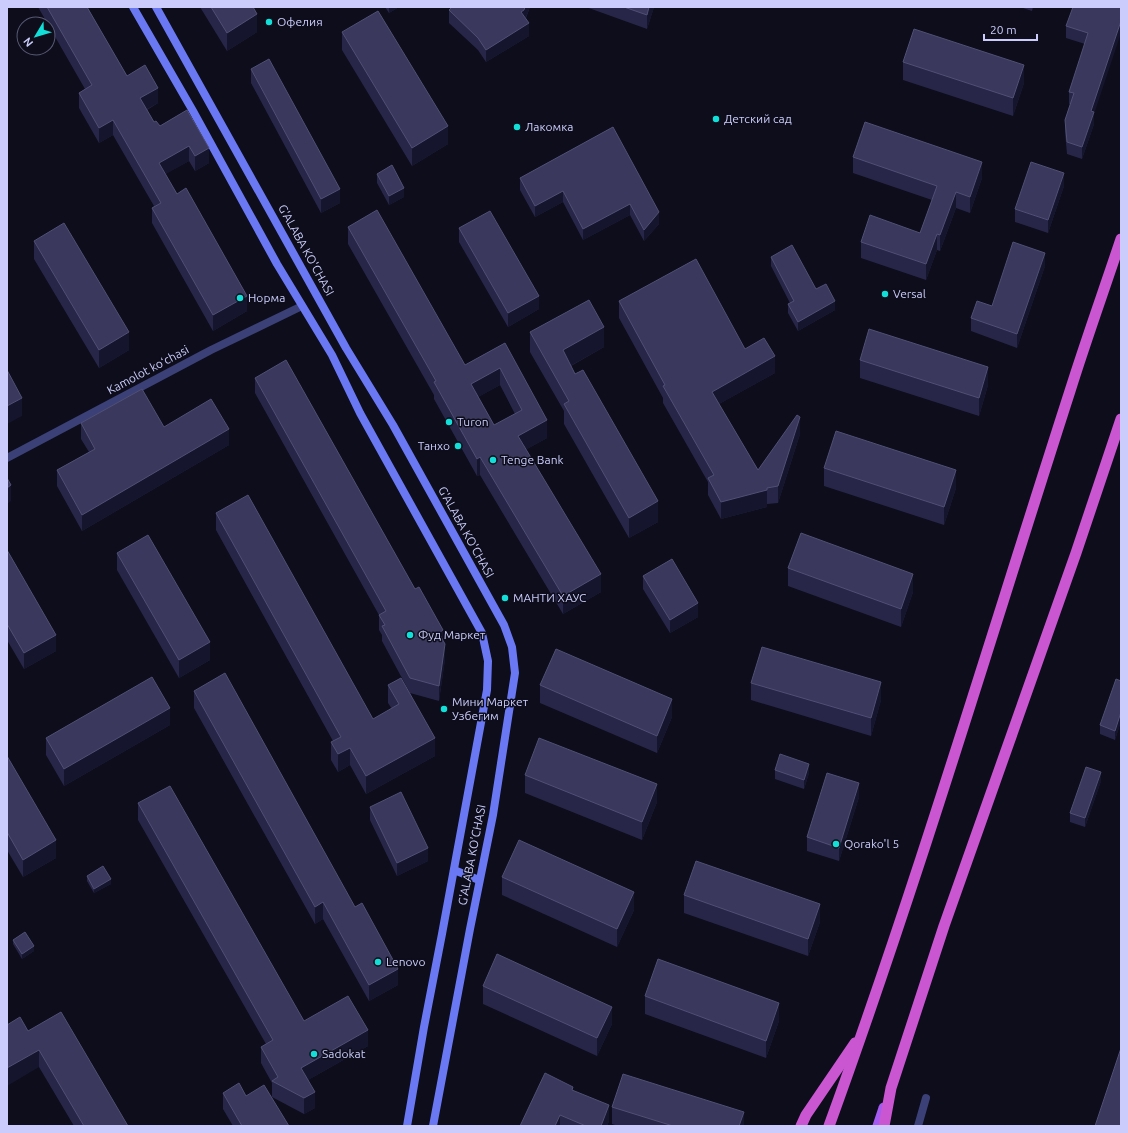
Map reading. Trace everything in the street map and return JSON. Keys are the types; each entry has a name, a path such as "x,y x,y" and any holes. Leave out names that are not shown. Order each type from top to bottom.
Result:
{"highway":[{"path":"829,1126 864,1029 945,784 1071,388 1121,239"},
{"path":"884,1126 891,1088 944,926 1076,553 1121,419"},
{"path":"800,1126 864,1029"}],"main road":[{"name":"G'ALABA KO'CHASI","path":"133,7 193,111 277,264 332,355 360,413 482,633 488,661 487,690 424,1026 408,1126"},
{"name":"G'ALABA KO'CHASI","path":"156,7 346,348 393,425 504,626 512,647 515,673 493,815 450,1030 433,1126"},
{"path":"454,870 479,880"},
{"path":"878,1126 891,1088"}],"street":[{"name":"Kamolot koʻchasi","path":"7,458 212,350 302,306"},
{"path":"918,1126 926,1098"}],"building":[{"path":"47,7 87,7 127,76 145,65 158,88 140,98 154,122 156,121 160,126 187,110 209,148 195,156 189,146 159,163 177,194 186,188 247,296 213,315 152,208 161,203 113,120 99,128 79,93 92,85 56,23 56,16 52,16"},
{"path":"211,7 253,7 257,14 227,33"},
{"path":"452,7 525,7 521,12 529,23 486,50 478,38 449,10"},
{"path":"624,7 649,7 647,15"},
{"path":"1073,7 1121,7 1121,21 1091,111 1094,112 1082,147 1067,142 1065,120 1074,93 1069,92 1088,33 1066,26"},
{"path":"378,11 448,126 412,148 342,32"},
{"path":"914,29 1024,65 1013,98 903,62"},
{"path":"269,59 340,189 321,199 251,69"},
{"path":"865,122 982,162 970,197 956,192 940,235 937,234 926,264 861,242 870,215 920,233 937,186 853,157"},
{"path":"613,127 659,212 644,230 630,204 583,229 563,191 535,206 520,178"},
{"path":"1031,162 1064,173 1048,220 1015,209"},
{"path":"392,165 404,188 389,196 377,174"},
{"path":"377,210 465,365 505,343 547,420 518,436 601,574 563,596 480,457 477,459 434,382 436,381 348,227","holes":["500,368 522,410 494,425 471,384"]},
{"path":"490,211 539,296 508,313 459,228"},
{"path":"64,223 129,332 99,350 34,241"},
{"path":"1013,242 1045,253 1017,334 971,318 977,301 992,306"},
{"path":"792,245 816,289 826,284 835,301 798,322 788,304 794,301 771,257"},
{"path":"696,259 745,349 764,338 775,356 712,392 758,470 797,415 800,417 778,486 721,502 708,478 714,475 663,386 665,385 619,301"},
{"path":"589,300 604,327 563,350 575,374 583,370 658,501 629,518 564,404 569,401 530,332"},
{"path":"869,329 988,367 979,398 860,360"},
{"path":"286,360 415,589 419,587 443,630 439,633 445,644 439,686 410,678 382,626 385,625 379,615 386,611 255,378"},
{"path":"7,370 22,398 7,406"},
{"path":"142,389 164,427 211,399 229,429 82,515 57,470 95,449 81,423"},
{"path":"836,431 956,470 944,507 824,468"},
{"path":"7,478 11,485 7,488"},
{"path":"248,495 373,719 399,704 388,685 401,678 435,738 366,776 350,748 338,754 331,742 341,737 216,513"},
{"path":"801,533 913,574 901,609 788,568"},
{"path":"148,535 210,642 179,660 117,553"},
{"path":"7,550 56,635 24,653 7,624"},
{"path":"672,559 698,603 670,620 643,576"},
{"path":"762,647 881,682 871,718 751,683"},
{"path":"556,649 672,699 657,736 540,685"},
{"path":"225,673 355,907 362,903 398,969 369,985 323,902 315,907 194,691"},
{"path":"152,677 170,708 64,769 46,738"},
{"path":"1116,679 1121,681 1121,712 1115,731 1100,725"},
{"path":"539,738 657,784 642,822 525,775"},
{"path":"780,754 809,764 804,780 775,770"},
{"path":"7,756 56,840 23,860 7,832"},
{"path":"1086,767 1101,772 1085,818 1070,813"},
{"path":"827,773 859,783 839,848 807,837"},
{"path":"170,786 304,1021 348,996 368,1030 301,1068 315,1092 304,1098 272,1081 278,1077 261,1047 273,1040 138,803"},
{"path":"401,792 428,848 397,863 370,807"},
{"path":"519,840 634,892 617,929 502,877"},
{"path":"696,861 820,904 808,939 684,895"},
{"path":"103,866 111,879 94,889 87,876"},
{"path":"25,932 34,946 22,954 13,940"},
{"path":"497,954 612,1007 597,1038 483,986"},
{"path":"658,959 779,1003 766,1041 645,996"},
{"path":"61,1012 128,1126 84,1126 39,1050 7,1068 7,1025 20,1017 28,1031"},
{"path":"1121,1048 1121,1126 1095,1126"},
{"path":"545,1073 573,1087 572,1090 609,1105 601,1126 586,1126 560,1115 555,1126 520,1126"},
{"path":"623,1074 744,1112 739,1126 673,1126 612,1107"},
{"path":"239,1083 246,1096 264,1085 289,1126 242,1126 223,1093"}],"place":[{"name":"Офелия","path":"269,22"},
{"name":"Детский сад","path":"716,119"},
{"name":"Лакомка","path":"517,127"},
{"name":"Versal","path":"885,294"},
{"name":"Норма","path":"240,298"},
{"name":"Turon","path":"449,422"},
{"name":"Танхо","path":"458,446"},
{"name":"Tenge Bank","path":"493,460"},
{"name":"МАНТИ ХАУС","path":"505,598"},
{"name":"Фуд Маркет","path":"410,635"},
{"name":"Мини Маркет Узбегим","path":"444,709"},
{"name":"Qorako'l 5","path":"836,844"},
{"name":"Lenovo","path":"378,962"},
{"name":"Sadokat","path":"314,1054"}]}
